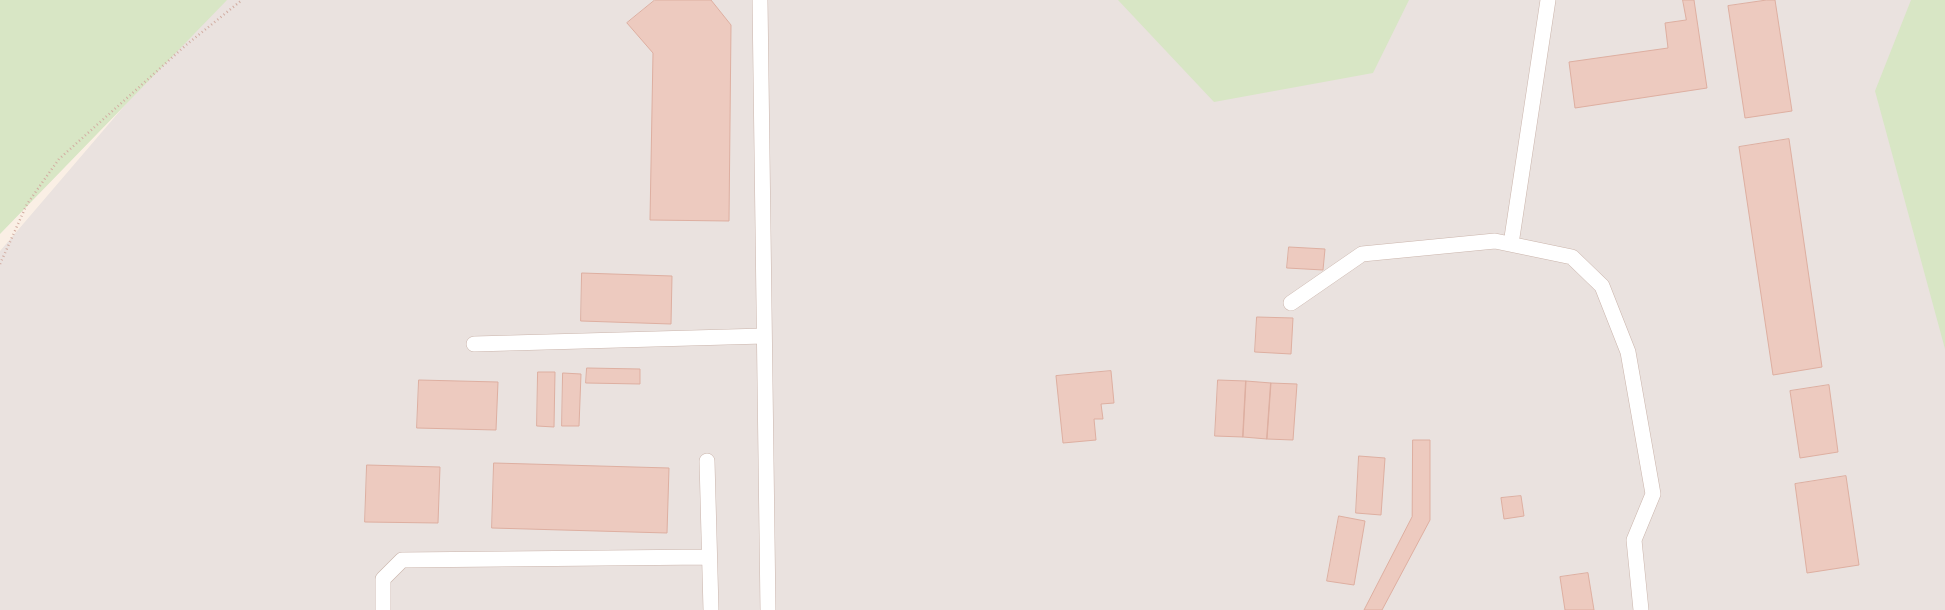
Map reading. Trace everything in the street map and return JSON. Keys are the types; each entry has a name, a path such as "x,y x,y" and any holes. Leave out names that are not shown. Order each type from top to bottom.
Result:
{"lane":[{"path":"760,0 768,610"},
{"path":"1511,244 1548,0"},
{"path":"1291,303 1362,254 1494,241 1572,257 1602,286 1628,352 1653,494 1634,540 1641,610"},
{"path":"474,344 764,336"},
{"path":"707,461 708,558 711,610"},
{"path":"383,610 383,579 402,560 708,558"}],"path":[{"path":"0,264 27,204 59,159 186,45 242,0"}],"shaded area":[{"path":"220,0 1945,0 1945,610 0,610 0,251 191,28"}],"green space":[{"path":"0,0 227,0 0,234"},
{"path":"1118,0 1409,0 1373,73 1214,102"},
{"path":"1911,0 1945,0 1945,349 1875,91"}],"building":[{"path":"655,0 711,0 731,25 729,221 650,220 653,53 627,23"},
{"path":"1683,0 1694,0 1707,88 1575,108 1569,62 1668,48 1665,23 1686,20"},
{"path":"1775,0 1792,111 1745,118 1728,6"},
{"path":"1789,139 1822,367 1773,375 1739,147"},
{"path":"1289,247 1325,249 1323,270 1287,268"},
{"path":"582,273 672,276 671,324 581,321"},
{"path":"1257,317 1293,318 1291,354 1255,352"},
{"path":"587,368 640,369 640,384 586,383"},
{"path":"1111,371 1114,403 1101,404 1103,419 1094,419 1096,440 1063,443 1056,376"},
{"path":"538,372 555,372 554,427 537,426"},
{"path":"563,373 581,374 579,426 562,426"},
{"path":"419,380 498,382 496,430 417,428"},
{"path":"1218,380 1246,381 1243,437 1215,436"},
{"path":"1246,381 1271,383 1267,439 1243,437"},
{"path":"1271,383 1297,384 1293,440 1267,439"},
{"path":"1829,385 1838,452 1800,458 1790,391"},
{"path":"1413,440 1430,440 1430,520 1382,610 1364,610 1412,517"},
{"path":"1359,456 1385,458 1381,515 1356,513"},
{"path":"494,463 669,468 667,533 492,528"},
{"path":"367,465 440,467 438,523 365,522"},
{"path":"1846,476 1859,565 1807,573 1795,484"},
{"path":"1521,496 1524,516 1504,519 1501,498"},
{"path":"1339,516 1365,521 1354,585 1327,581"},
{"path":"1588,573 1594,610 1565,610 1560,577"}]}
